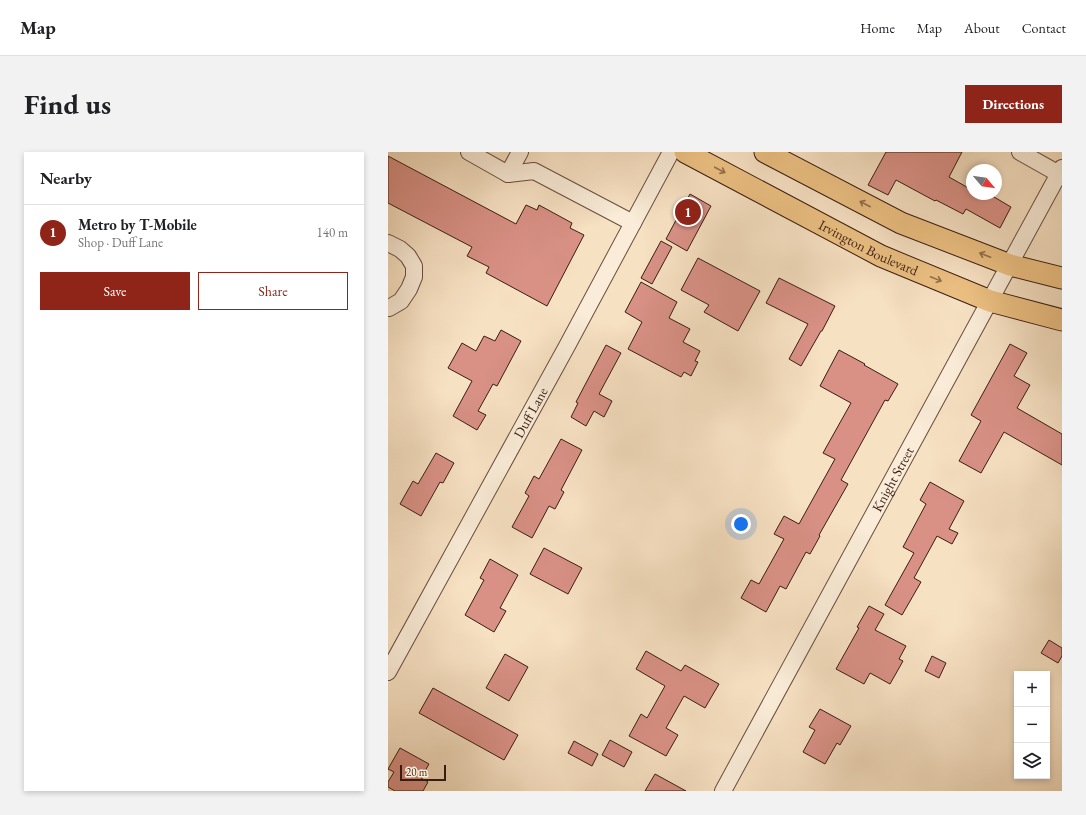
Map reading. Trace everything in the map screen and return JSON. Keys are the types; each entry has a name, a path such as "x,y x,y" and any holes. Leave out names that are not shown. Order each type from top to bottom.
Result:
{"main road":[{"name":"Irvington Boulevard","path":"685,152 881,256 990,300 1062,320"},
{"path":"765,152 902,223 1010,265 1062,278"}],"street":[{"path":"469,152 508,174 534,171 633,223"},
{"path":"508,174 520,152"},
{"name":"Duff Lane","path":"388,672 671,152"},
{"path":"1020,152 1060,171"},
{"name":"Knight Street","path":"723,791 1060,171"},
{"path":"388,243 400,249 408,256 414,266 414,277 409,289 400,301 388,308"}],"building":[{"path":"886,152 962,152 949,177 966,187 966,200 999,200 1011,207 1000,228 966,209 963,214 896,180 888,195 868,185"},
{"path":"388,156 516,224 526,205 537,210 539,205 572,223 570,228 584,235 547,306 486,273 489,267 467,256 472,247 388,203"},
{"path":"690,194 711,206 687,251 666,239"},
{"path":"661,241 672,247 652,284 641,278"},
{"path":"698,258 760,291 738,331 704,312 709,305 681,290"},
{"path":"779,278 835,306 801,366 789,359 808,324 766,303"},
{"path":"641,282 677,302 669,318 690,329 683,342 700,351 695,361 698,362 691,376 684,372 681,377 628,349 642,322 625,312"},
{"path":"501,330 521,341 497,386 493,384 478,411 486,415 477,430 453,416 472,381 448,368 462,343 476,351 484,336 495,341"},
{"path":"1010,344 1027,353 1014,376 1030,385 1017,408 1062,434 1062,465 1004,432 981,473 959,461 981,421 971,415"},
{"path":"606,345 621,353 599,394 612,401 604,417 594,411 586,426 571,417 578,403 576,402"},
{"path":"839,350 898,384 888,401 885,400 841,480 848,484 810,554 806,552 786,589 780,586 766,612 741,598 751,580 759,584 784,539 774,534 784,516 799,524 835,459 823,453 851,403 820,386"},
{"path":"561,439 582,450 561,490 564,492 555,509 549,506 532,538 512,527 529,496 525,493 534,476 539,479"},
{"path":"436,453 454,463 443,483 440,482 421,516 400,504 413,481 418,484"},
{"path":"930,482 964,501 949,529 958,533 952,544 937,536 914,578 921,582 902,615 885,605 914,553 903,547 926,504 920,500"},
{"path":"544,548 582,568 568,594 530,574"},
{"path":"490,559 518,575 500,608 506,611 494,632 465,615 484,580 480,578"},
{"path":"869,606 884,614 875,630 906,646 899,659 903,661 890,684 870,673 864,684 836,669 859,628 857,627"},
{"path":"1049,640 1062,648 1062,656 1058,663 1041,653"},
{"path":"646,651 681,671 685,665 719,684 705,708 684,696 666,728 678,735 666,756 629,736 641,714 647,718 665,686 636,669"},
{"path":"505,654 528,667 509,701 486,688"},
{"path":"932,656 946,663 939,678 925,671"},
{"path":"433,688 518,735 504,760 419,713"},
{"path":"820,709 851,726 840,745 837,743 825,764 803,752 815,730 809,727"},
{"path":"610,740 632,752 624,767 602,755"},
{"path":"574,741 598,754 592,766 568,753"},
{"path":"400,748 429,764 421,778 428,782 423,791 395,791 388,787 388,782 394,772 388,769"},
{"path":"655,774 686,791 645,791"}],"place":[{"name":"Metro by T-Mobile","path":"688,212"}]}
